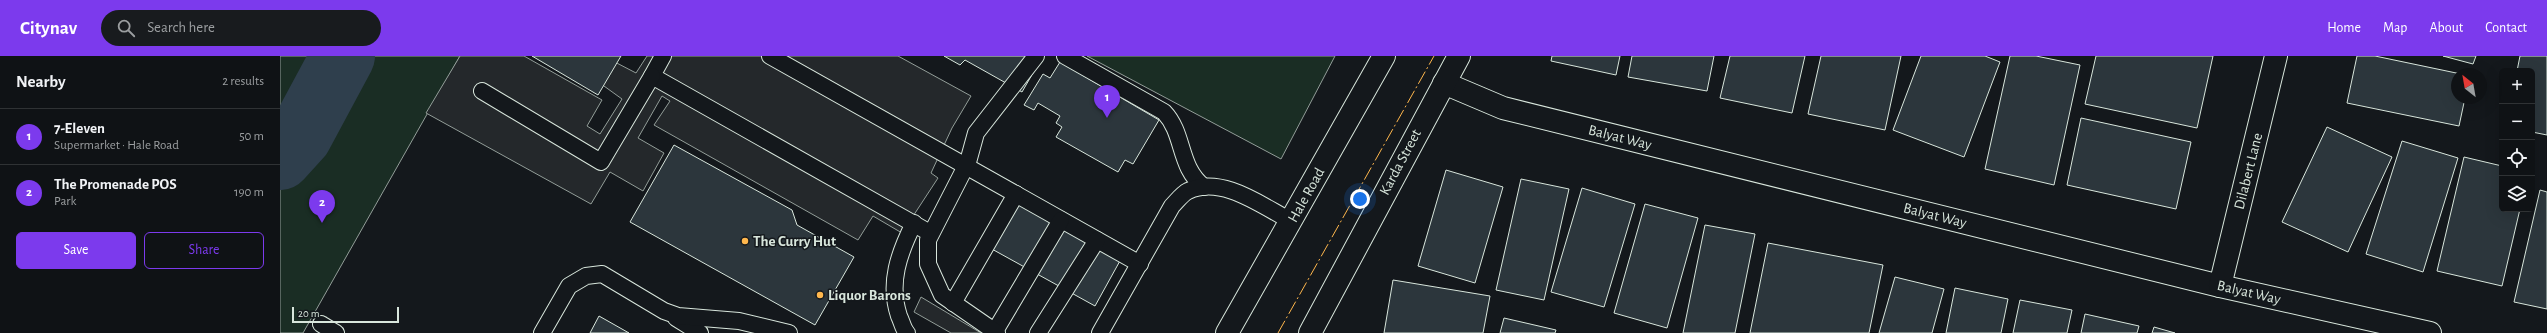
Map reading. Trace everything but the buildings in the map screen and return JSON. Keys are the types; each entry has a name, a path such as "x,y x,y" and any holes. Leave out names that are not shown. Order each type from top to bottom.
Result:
{"street":[{"name":"Hale Road","path":"1228,333 1384,56"},
{"name":"Karda Street","path":"1310,333 1459,56"},
{"name":"Dilabert Lane","path":"2220,286 2276,56"},
{"name":"Balyat Way","path":"1444,83 1503,108 2220,286 2430,333"}],"lane":[{"path":"482,91 601,162 663,56"},
{"path":"770,56 1140,264"},
{"path":"1036,56 976,133 966,166 950,199 930,232 928,240 928,264 942,296 996,332 1061,220"},
{"path":"1065,56 1164,112 1175,126 1185,162 1194,179 1204,186"},
{"path":"652,76 930,232"},
{"path":"1100,333 1172,206 1187,192 1204,186 1222,187 1291,221"},
{"path":"953,303 1016,194"},
{"path":"908,333 904,330 895,304 894,276 900,252 914,224"},
{"path":"1038,333 1097,240"},
{"path":"542,333 569,286 586,276 602,274 700,333"},
{"path":"664,311 678,316 739,321 789,333"},
{"path":"321,324 336,333"}],"green space":[{"path":"280,56 460,56 303,333 280,333"},
{"path":"1087,56 1335,56 1281,159"}],"shaded area":[{"path":"460,56 524,56 602,100 587,126 600,134 622,99 597,81 611,60 636,73 647,56 898,56 971,96 952,128 931,173 938,178 902,233 873,216 858,240 654,125 670,101 662,96 638,138 664,153 643,191 610,172 591,204 426,113"},
{"path":"921,297 981,333 951,333 914,312"}],"waterway":[{"path":"280,158 300,136 343,56"}],"power":[{"path":"1278,333 1434,56"}],"place":[{"name":"7-Eleven","path":"1107,118"},
{"name":"The Promenade POS","path":"322,223"},
{"name":"The Curry Hut","path":"745,241"},
{"name":"Liquor Barons","path":"820,295"}]}
